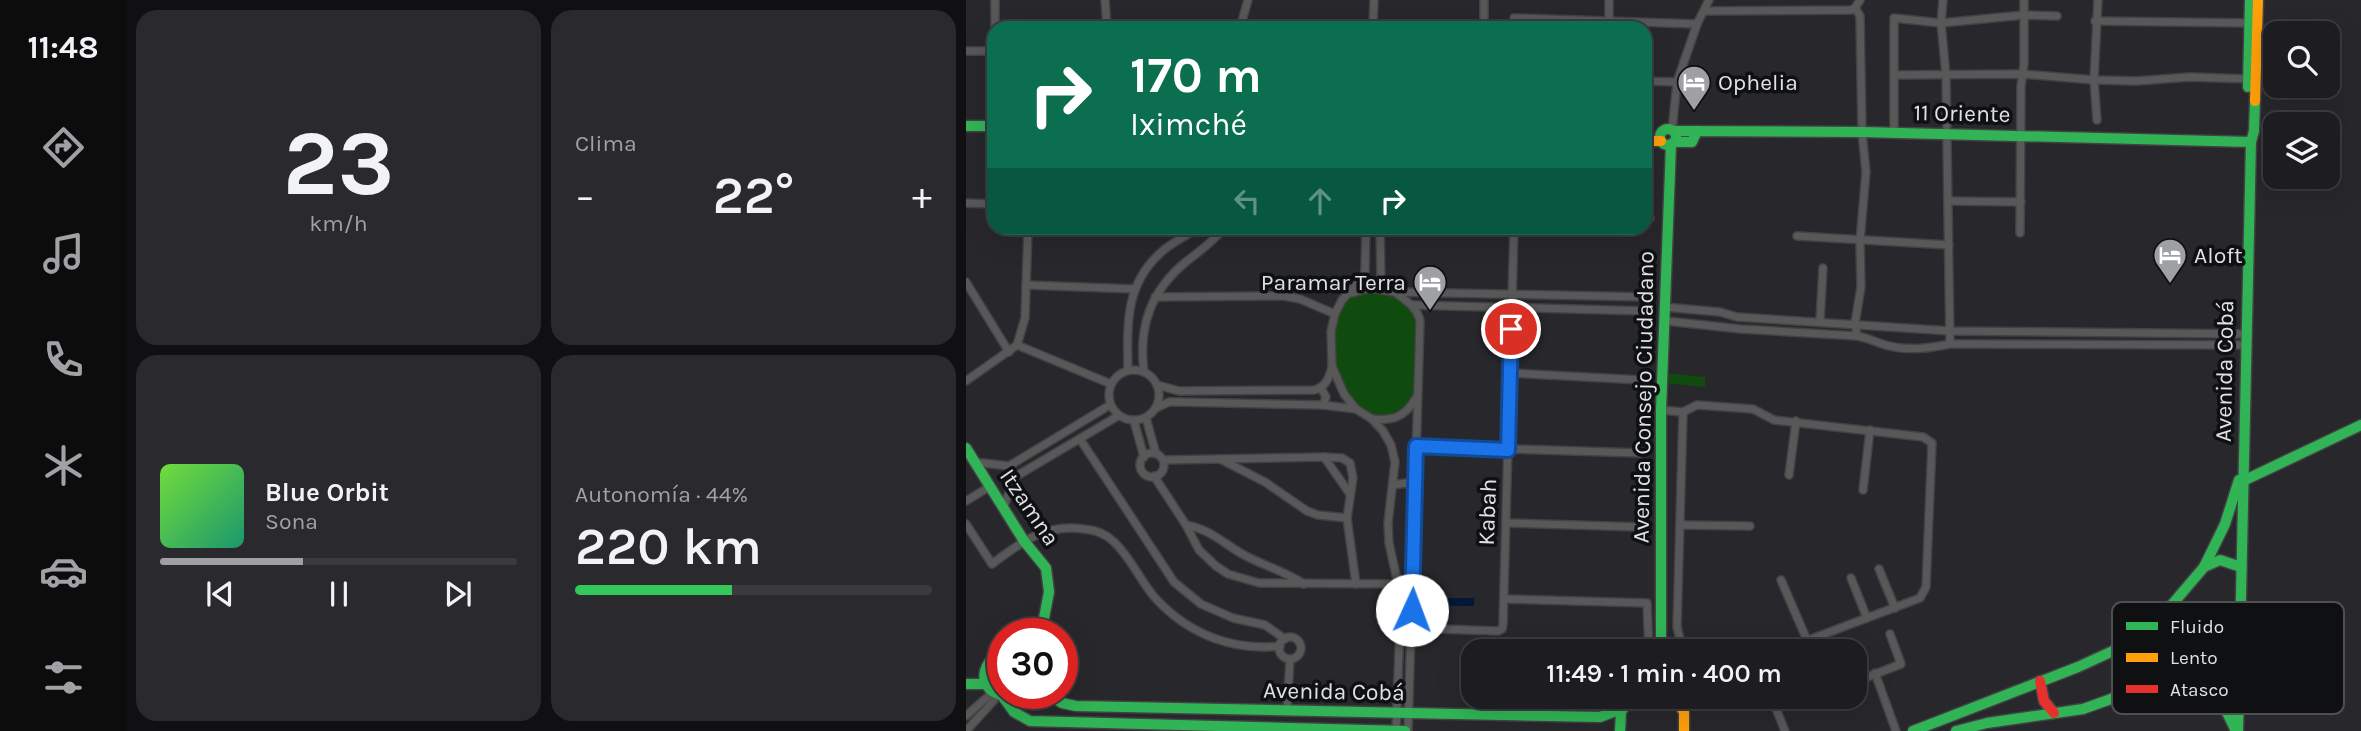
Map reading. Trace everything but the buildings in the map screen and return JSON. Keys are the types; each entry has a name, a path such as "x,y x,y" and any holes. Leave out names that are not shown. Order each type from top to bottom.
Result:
{"street":[{"path":"995,0 995,21"},
{"path":"1105,0 1106,21"},
{"path":"1242,21 1248,0"},
{"path":"1373,21 1374,0"},
{"path":"1484,0 1484,21"},
{"path":"1609,0 1609,21"},
{"path":"1652,140 1670,138 1677,82 1697,24 1709,0"},
{"path":"1855,8 1860,0"},
{"path":"1943,0 1941,23 1946,75 1950,344"},
{"path":"2020,233 2024,0"},
{"path":"2097,120 2094,80 2098,0"},
{"name":"Avenida Cobá","path":"2240,602 2251,138 2254,131 2251,78 2253,23 2250,0"},
{"name":"Avenida Cobá","path":"2253,23 2258,0"},
{"path":"1704,10 1855,8"},
{"path":"1855,8 1860,16 1862,132 1866,172 1860,241 1861,287 1855,323 1857,336"},
{"path":"1894,134 1894,18 1941,23 2025,15 2057,16"},
{"path":"1514,18 1555,21"},
{"path":"2095,21 2253,23"},
{"path":"1652,25 1697,24"},
{"path":"966,51 987,51"},
{"path":"1895,75 2022,74 2137,81 2189,77 2251,78"},
{"path":"1652,81 1677,82"},
{"path":"966,126 987,126"},
{"name":"11 Oriente","path":"1670,138 1692,142 1697,131 2251,138"},
{"name":"Avenida Consejo Ciudadano","path":"1661,639 1661,410 1670,138"},
{"path":"1948,201 2021,202"},
{"path":"966,203 987,204"},
{"path":"966,381 1017,345 1025,318 1028,235"},
{"path":"1128,370 1129,323 1134,289 1147,266 1166,248 1186,235"},
{"path":"1144,372 1144,328 1155,297 1166,281 1218,235"},
{"path":"1356,409 1323,405 1169,402 1156,408 1146,418 1134,421 1118,416 1110,405 1108,394 1118,375 1128,370 1144,372 1157,385 1179,391 1321,388 1330,376 1332,366 1331,331 1335,314 1362,279 1365,271 1366,235"},
{"path":"1380,235 1381,281 1412,305 1418,312 1420,321 1409,713 1406,731"},
{"name":"Kabah","path":"1411,628 1502,629 1514,235"},
{"path":"1797,236 1949,245"},
{"path":"1820,321 1823,268"},
{"path":"1166,281 1177,296"},
{"path":"966,282 1009,352"},
{"path":"1026,285 1134,289"},
{"path":"1348,295 1370,288 1394,292 1650,297"},
{"path":"1155,297 1284,296 1300,299 1335,314"},
{"path":"1412,305 1648,310"},
{"path":"1664,307 1720,312 1737,317 1787,318 1951,331 2246,340"},
{"path":"1711,326 1720,312"},
{"path":"1737,317 1741,329"},
{"path":"1786,332 1787,318"},
{"path":"1665,321 1857,336 1885,345 1924,349 1950,344 2246,340"},
{"path":"1129,323 1136,329 1144,328"},
{"path":"1870,338 1876,326"},
{"path":"2042,332 2043,344"},
{"path":"1017,345 1111,384"},
{"path":"1332,366 1344,394 1356,409 1372,419 1383,431 1395,462 1388,523 1389,543 1401,598 1396,731"},
{"path":"1510,373 1642,380"},
{"path":"1156,408 1159,397 1157,385"},
{"path":"1321,388 1326,397 1323,405"},
{"path":"1372,419 1396,419 1411,406 1416,397"},
{"path":"974,462 1009,466 1110,405"},
{"path":"1661,410 1683,412 1697,405 1752,409 1774,420 1923,437 1932,443 1926,587 1920,598 1810,639"},
{"path":"1680,639 1676,627 1683,412"},
{"path":"1004,506 1015,477 1118,416"},
{"path":"1146,418 1156,454 1163,460 1324,457 1342,458 1350,463 1353,478 1347,518 1356,584"},
{"path":"1134,421 1144,457 1141,462 1145,474 1154,476 1199,550 1228,574 1259,583 1399,584"},
{"path":"1789,475 1796,421"},
{"path":"2243,481 2361,425"},
{"path":"1863,490 1870,430"},
{"path":"1080,439 1174,582 1209,608 1233,618 1265,625 1285,639 1294,638 1301,648 1298,656 1290,659 1281,654 1280,646 1285,639"},
{"path":"1416,446 1640,453"},
{"name":"Itzamna","path":"966,448 1024,541 1046,568 1049,592 1044,618"},
{"path":"1144,457 1156,454"},
{"path":"1216,457 1265,482 1307,511 1347,518"},
{"path":"1324,457 1351,495"},
{"path":"1154,476 1162,471 1163,460"},
{"path":"1009,466 1009,474 1015,477"},
{"path":"2174,602 2204,567 2225,524 2243,467"},
{"path":"1393,485 1406,483 1415,491"},
{"path":"966,501 989,487"},
{"path":"1506,523 1641,527"},
{"path":"966,524 992,564 1024,541 1049,529 1067,526 1092,530 1113,540 1156,599 1176,618 1198,632 1231,644 1280,646"},
{"path":"1186,525 1211,533 1247,556 1279,568 1304,584"},
{"path":"1680,525 1749,526"},
{"path":"2204,567 2220,560 2241,567"},
{"path":"1879,569 1895,608"},
{"path":"1396,573 1413,572"},
{"path":"1851,578 1867,618"},
{"path":"1780,580 1807,639"},
{"path":"1504,599 1647,603 1648,639"},
{"path":"1867,677 1901,664 1890,634"},
{"path":"1913,731 2078,667 2112,651"},
{"path":"1287,711 1290,659"},
{"path":"1875,673 1896,731"},
{"path":"2040,681 2044,701 2053,713"},
{"path":"966,684 987,691"},
{"path":"1956,731 1989,721 2099,704 2112,697"},
{"path":"966,716 987,699"},
{"path":"966,731 987,703"},
{"name":"Avenida Cobá","path":"1078,706 1600,717 1621,709"},
{"name":"Avenida Cobá","path":"1011,709 1030,721 1177,728 1406,731"},
{"path":"1620,731 1621,709"},
{"path":"1682,709 1684,731"},
{"path":"1776,709 1785,731"},
{"path":"2228,714 2237,731"}],"green space":[{"path":"1382,291 1394,294 1417,314 1414,397 1396,417 1379,418 1360,410 1342,383 1337,365 1335,329 1339,313 1349,298"},
{"path":"1665,373 1705,377 1705,387 1664,383"}],"water":[{"path":"1436,598 1474,598 1474,606 1436,606"}],"traffic: fast":[{"path":"2248,87 2250,0"},
{"path":"2241,602 2251,142 2255,101"},
{"path":"966,126 987,126"},
{"path":"1668,129 1674,131 1676,137 1674,143 1668,145 1662,143 1660,137 1662,131 1668,129"},
{"path":"1673,131 1862,132 2251,142"},
{"path":"1674,142 1692,142 1697,131"},
{"path":"1661,639 1661,410 1671,144"},
{"path":"2243,481 2361,425"},
{"path":"966,448 1024,541 1046,568 1049,592 1044,618"},
{"path":"2204,567 2225,524 2239,480"},
{"path":"2174,602 2204,567 2220,560 2241,567"},
{"path":"1913,731 2112,651"},
{"path":"987,666 984,675 987,684"},
{"path":"966,684 986,684"},
{"path":"1956,731 1987,723 2083,709 2112,698"},
{"path":"1078,706 1600,717 1621,709"},
{"path":"1012,709 1030,721 1405,731"},
{"path":"1620,731 1623,709"},
{"path":"2228,714 2236,731"},
{"path":"2238,714 2238,731"}],"traffic: slow":[{"path":"2255,101 2258,0"},
{"path":"1652,141 1661,141"},
{"path":"1682,709 1684,731"}],"traffic: jam":[{"path":"2040,681 2044,701 2054,713"}],"place":[{"name":"Ophelia","path":"1694,112"},
{"name":"Aloft","path":"2170,285"},
{"name":"Paramar Terra","path":"1430,312"}],"route":[{"path":"1412,610 1416,446 1508,450 1511,329"}]}
